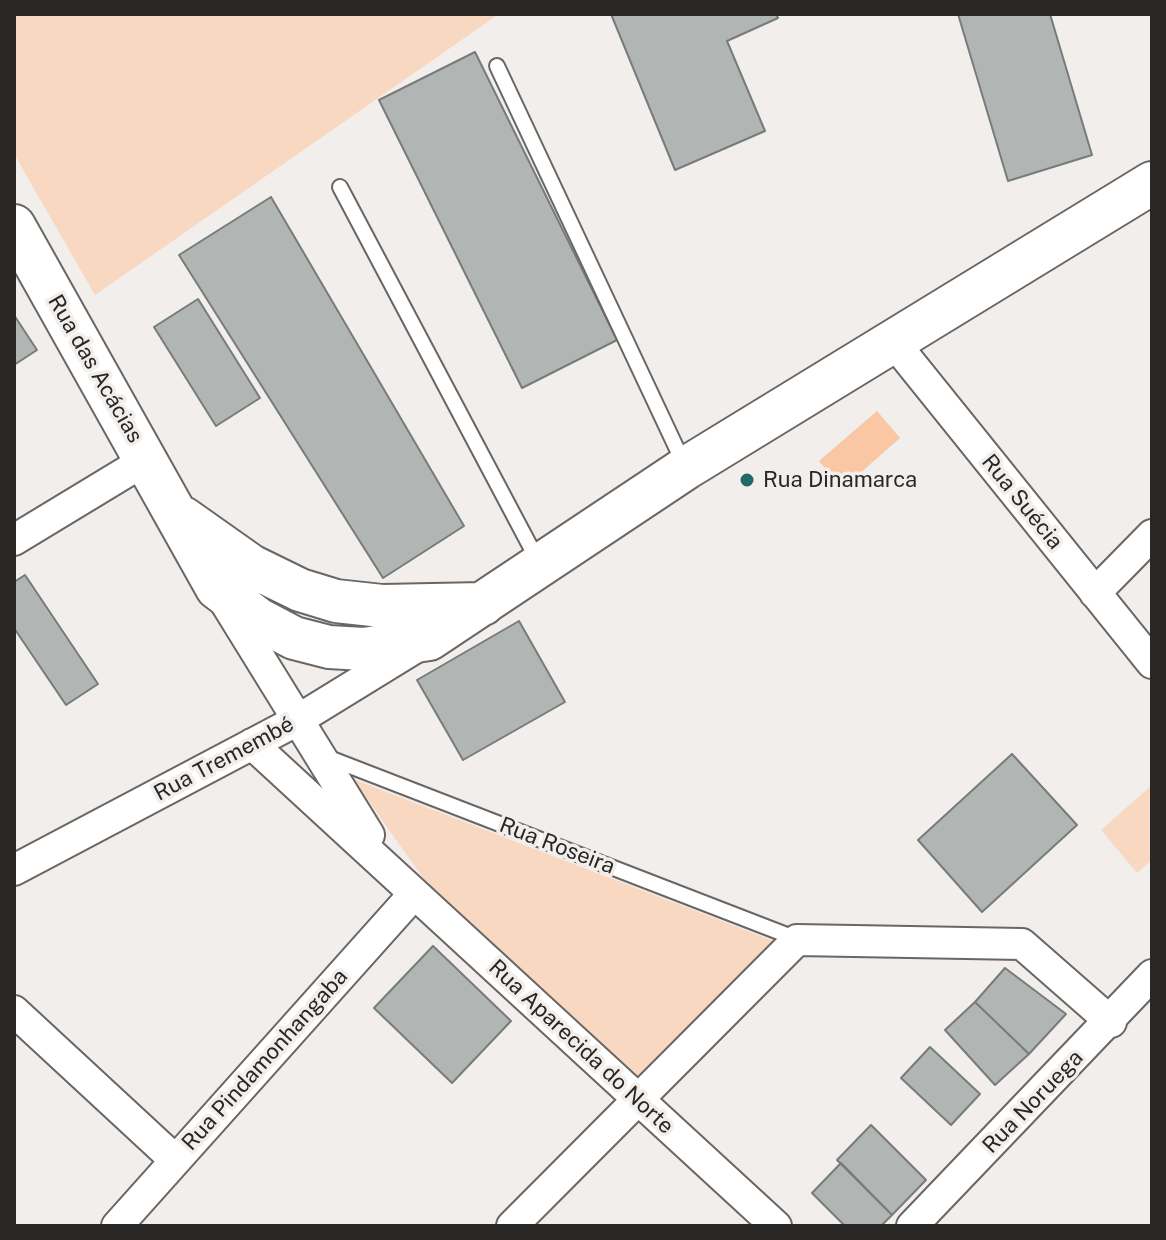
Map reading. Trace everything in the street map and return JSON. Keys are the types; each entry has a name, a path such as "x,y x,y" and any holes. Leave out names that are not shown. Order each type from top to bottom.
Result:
{"main road":[{"path":"483,604 686,468 1152,183"},
{"name":"Rua das Acácias","path":"14,226 217,588 258,619 294,638 329,647 364,649 429,639 483,604"},
{"name":"Rua das Acácias","path":"175,513 251,566 300,590 336,601 382,606 483,604"}],"street":[{"name":"Rua Suécia","path":"892,340 1152,663"},
{"path":"14,540 146,460"},
{"path":"1095,593 1152,535"},
{"name":"Rua Aparecida do Norte","path":"217,588 296,721 389,867"},
{"name":"Rua Tremembé","path":"14,870 296,721 429,639"},
{"name":"Rua Aparecida do Norte","path":"252,744 776,1226"},
{"name":"Rua Pindamonhangaba","path":"117,1226 414,894"},
{"path":"512,1226 797,940"},
{"name":"Rua Roseira","path":"797,940 1022,944 1111,1022"},
{"name":"Rua Noruega","path":"912,1226 1111,1022 1152,975"},
{"path":"14,1011 175,1160"}],"lane":[{"path":"497,66 686,468"},
{"path":"340,187 540,565"},
{"name":"Rua Roseira","path":"317,753 797,940"}],"shaded area":[{"path":"14,14 499,14 95,295 14,154"},
{"path":"877,411 900,438 842,489 819,461"},
{"path":"353,779 779,943 636,1085 433,892"},
{"path":"1152,785 1152,860 1137,873 1101,830"}],"building":[{"path":"611,14 776,14 778,18 727,41 765,131 675,170"},
{"path":"958,14 1050,14 1092,155 1008,181"},
{"path":"475,52 617,340 522,388 379,100"},
{"path":"271,197 464,526 383,578 179,255"},
{"path":"198,299 260,398 216,426 154,327"},
{"path":"14,315 37,350 14,365"},
{"path":"25,575 98,684 66,705 14,628 14,582"},
{"path":"519,621 565,702 463,760 417,680"},
{"path":"1012,754 1077,825 982,912 918,840"},
{"path":"433,946 511,1021 452,1083 374,1008"},
{"path":"1005,968 1066,1014 1029,1054 975,1002"},
{"path":"975,1002 1029,1054 995,1085 945,1030"},
{"path":"930,1047 980,1094 951,1125 901,1078"},
{"path":"871,1125 926,1180 892,1215 837,1160"},
{"path":"841,1163 892,1215 881,1226 845,1226 812,1193"}],"place":[{"name":"Rua Dinamarca","path":"747,480"}]}
